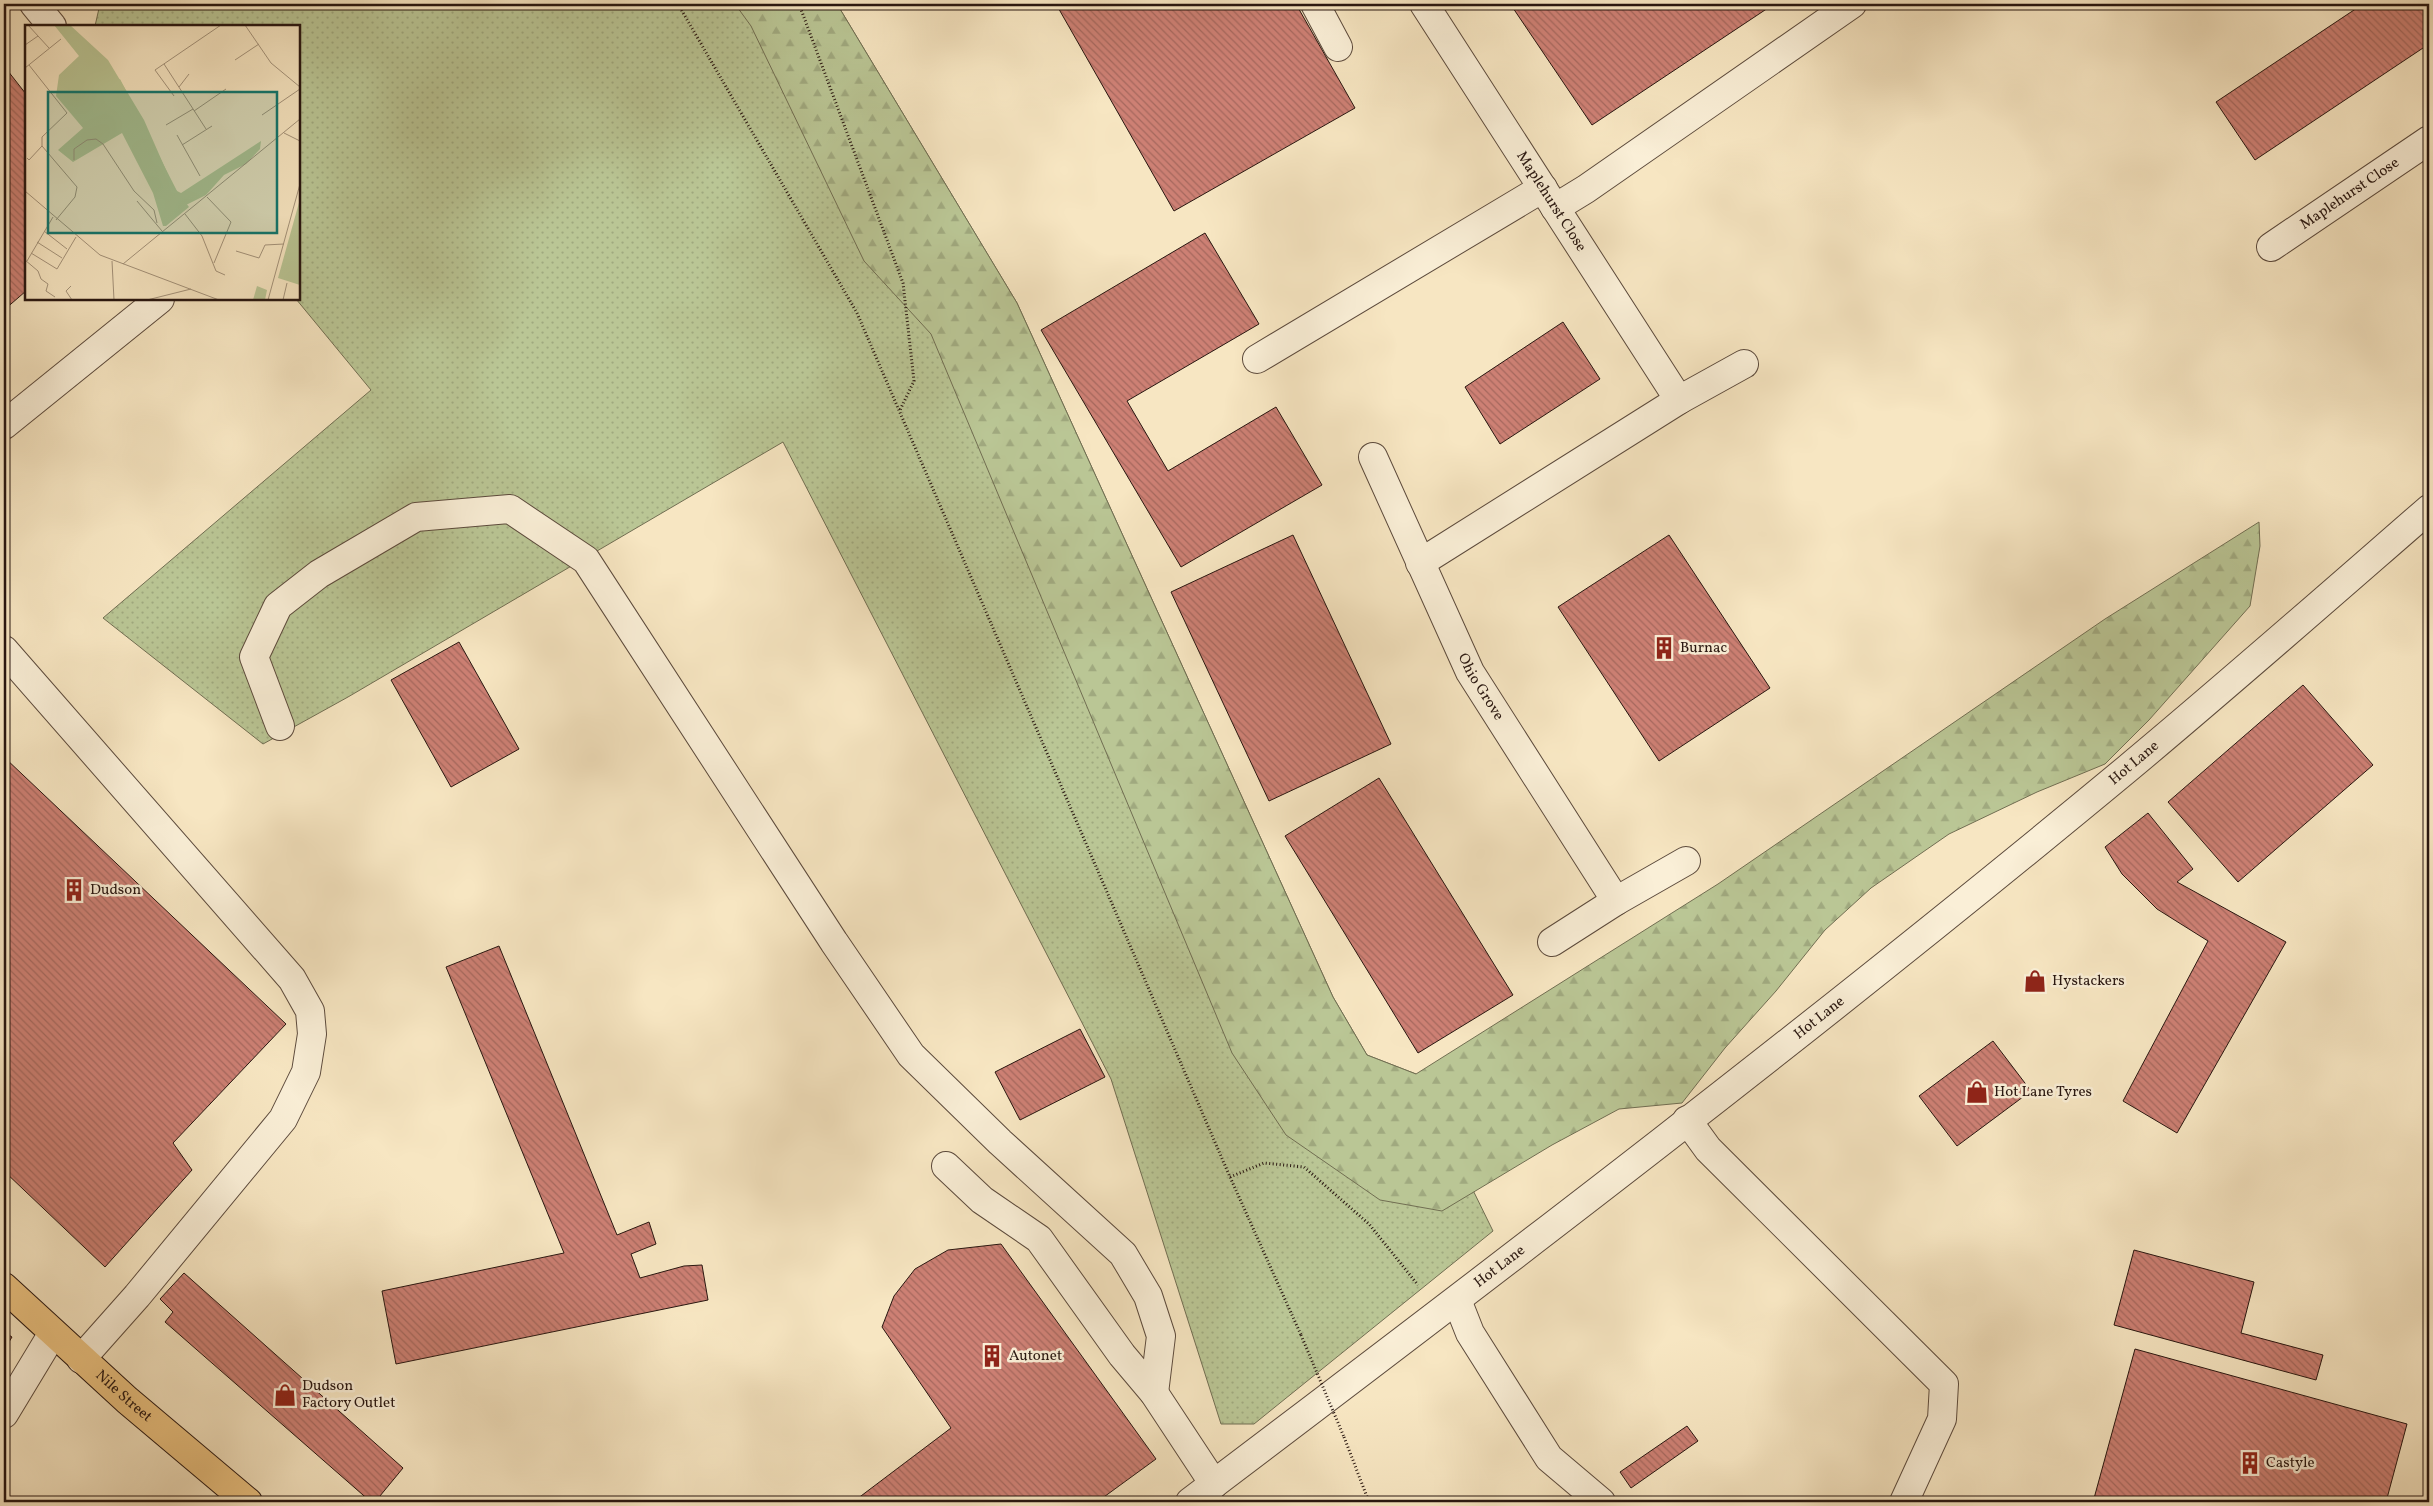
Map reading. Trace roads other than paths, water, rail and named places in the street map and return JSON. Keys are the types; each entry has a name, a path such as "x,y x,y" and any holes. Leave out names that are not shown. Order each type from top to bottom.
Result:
{"main road":[{"name":"Nile Street","path":"4,1287 127,1400 248,1502"}],"street":[{"path":"34,4 51,25"},
{"path":"1315,4 1338,47"},
{"name":"Maplehurst Close","path":"1424,4 1679,400"},
{"path":"1257,359 1549,198 1586,189 1852,4"},
{"name":"Maplehurst Close","path":"2271,248 2429,140"},
{"path":"4,425 159,300"},
{"path":"1420,563 1679,400 1744,364"},
{"name":"Ohio Grove","path":"1373,457 1470,672 1616,901"},
{"path":"280,726 254,657 278,606 319,574 416,516 510,509 586,560 834,942 911,1055 1000,1142 1123,1254 1148,1296 1161,1336 1154,1392"},
{"name":"Hot Lane","path":"1190,1502 1449,1306 1919,939 2122,773 2429,509"},
{"path":"4,650 292,979 310,1011 312,1034 306,1072 283,1119 137,1296 81,1359"},
{"path":"1552,942 1616,901 1686,861"},
{"path":"1687,1120 1708,1150 1944,1384 1942,1419 1904,1502"},
{"path":"946,1166 982,1200 1039,1239 1122,1356 1154,1392 1214,1484"},
{"path":"1449,1306 1470,1333 1549,1458 1601,1502"},
{"path":"4,1414 53,1333"}],"place":[{"name":"Burnac","path":"1664,648"},
{"name":"Dudson","path":"74,890"},
{"name":"Hystackers","path":"2035,981"},
{"name":"Hot Lane Tyres","path":"1977,1092"},
{"name":"Autonet","path":"992,1356"},
{"name":"Dudson Factory Outlet","path":"285,1395"},
{"name":"Castyle","path":"2250,1463"}]}
